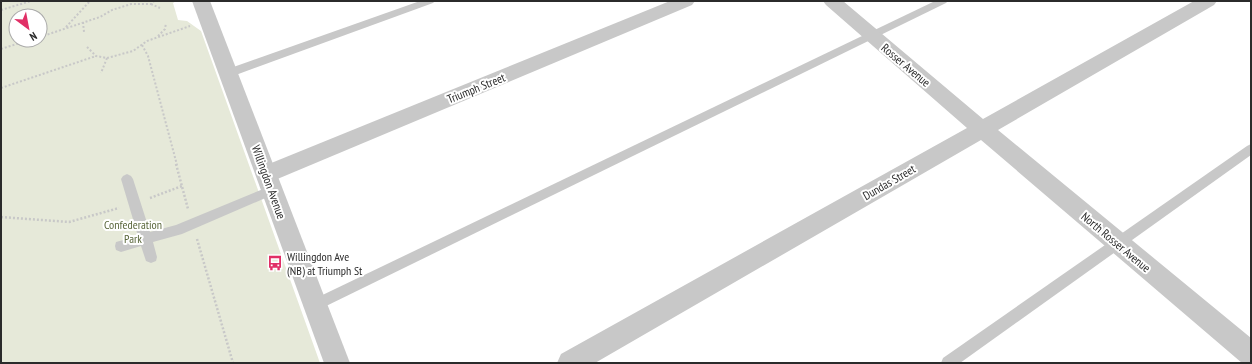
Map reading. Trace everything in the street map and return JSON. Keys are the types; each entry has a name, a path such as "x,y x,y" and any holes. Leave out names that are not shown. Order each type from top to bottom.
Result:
{"street":[{"name":"Triumph Street","path":"270,182 686,1"},
{"name":"Rosser Avenue","path":"832,1 981,129"},
{"name":"Dundas Street","path":"570,363 1208,1"},
{"name":"Willingdon Avenue","path":"205,11 270,182 336,363"},
{"name":"North Rosser Avenue","path":"981,129 1251,354"}],"lane":[{"path":"229,73 430,1"},
{"path":"315,305 943,1"},
{"path":"948,363 1251,150"},
{"path":"127,179 151,257"},
{"path":"121,246 178,230 270,182"}],"path":[{"path":"1,10 31,1"},
{"path":"65,28 90,1"},
{"path":"151,4 154,1"},
{"path":"48,34 131,4 151,4 160,8"},
{"path":"1,88 96,56 107,58 133,51 205,11"},
{"path":"83,22 84,32"},
{"path":"157,37 165,29 166,23"},
{"path":"142,45 148,56 190,215"},
{"path":"87,47 96,56"},
{"path":"101,73 107,58"},
{"path":"1,217 69,222 134,204 182,186"},
{"path":"196,235 233,363"}],"green space":[{"name":"Confederation Park","path":"1,1 176,1 173,3 178,20 187,21 201,31 320,363 1,363"}],"place":[{"name":"Willingdon Ave (NB) at Triumph St","path":"275,263"}]}
